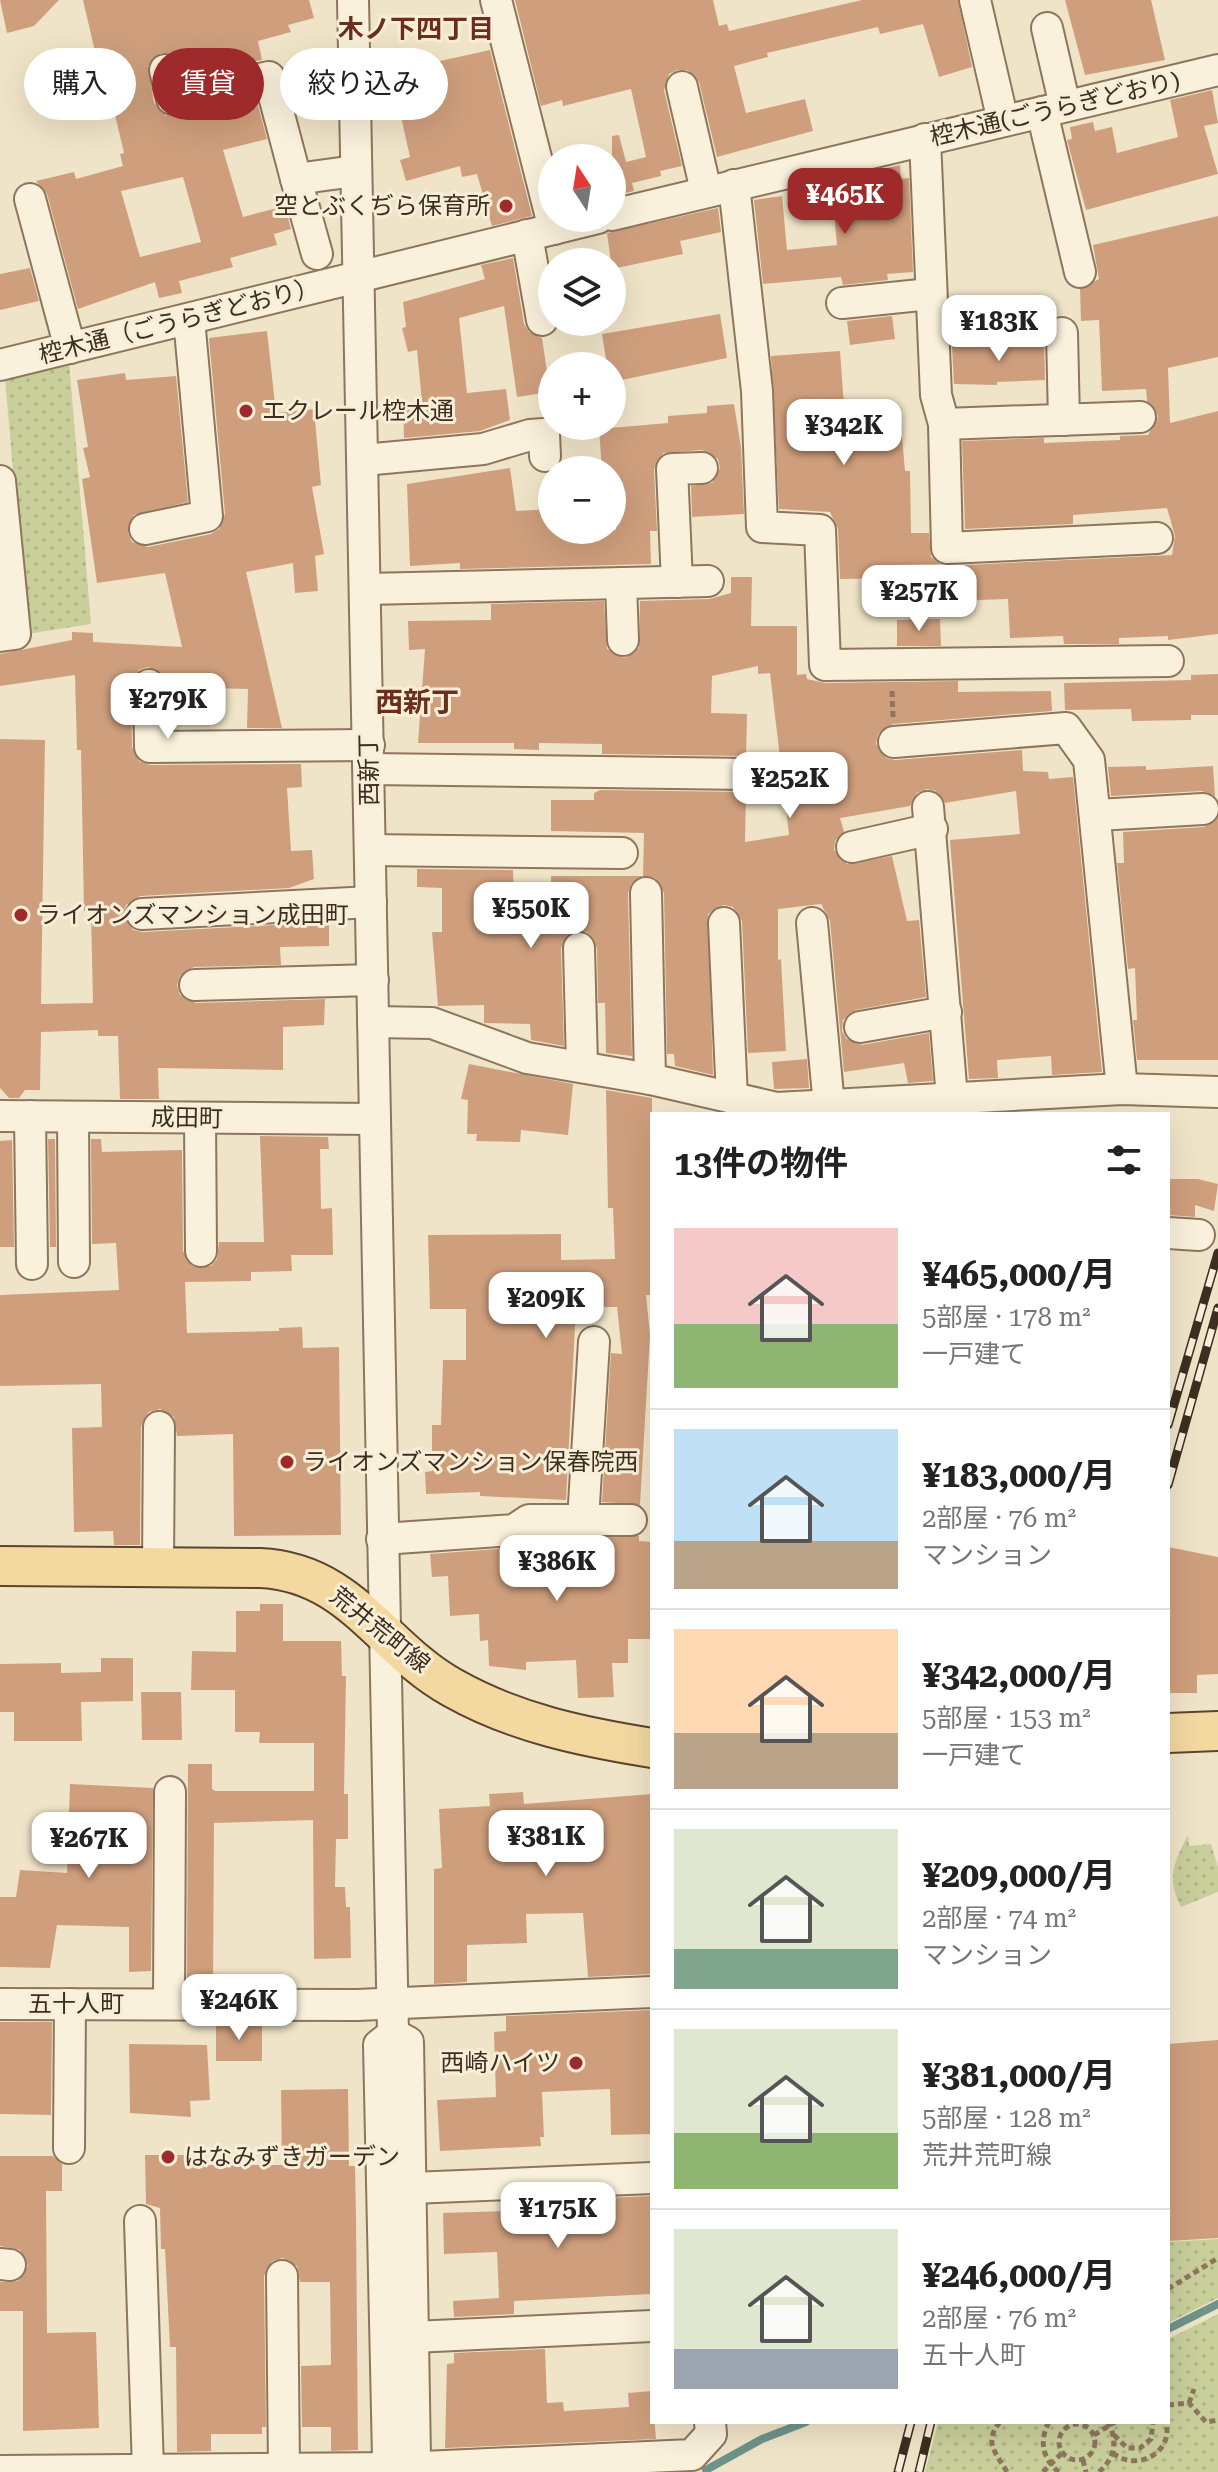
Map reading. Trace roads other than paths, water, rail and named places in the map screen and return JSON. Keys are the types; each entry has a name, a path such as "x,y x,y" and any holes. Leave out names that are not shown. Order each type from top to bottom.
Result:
{"main road":[{"name":"荒井荒町線","path":"0,1566 277,1569 310,1577 350,1602 451,1687 505,1712 581,1737 650,1748"},
{"path":"1170,1733 1218,1731"}],"street":[{"name":"西新丁","path":"353,0 393,2034"},
{"path":"496,0 538,217"},
{"path":"975,0 1003,121"},
{"path":"1047,28 1053,109 1080,272"},
{"path":"264,67 317,254"},
{"name":"椌木通(ごうらぎどおり)","path":"626,212 1218,70"},
{"path":"682,87 720,188 757,391 762,527 820,530 825,665 1168,661"},
{"path":"925,139 936,395 944,424 947,548 1157,538"},
{"path":"296,179 355,171"},
{"path":"30,199 70,348"},
{"path":"358,277 541,232 541,248"},
{"name":"椌木通（ごうらぎどおり）","path":"0,365 358,277"},
{"path":"842,303 930,294"},
{"path":"145,529 207,516 189,319"},
{"path":"1062,333 1064,420"},
{"path":"944,424 1140,417"},
{"path":"363,460 483,449 544,434 545,456"},
{"path":"677,582 672,469 702,468"},
{"path":"0,481 15,634 0,636"},
{"path":"366,589 708,581"},
{"path":"621,583 623,640"},
{"path":"149,685 150,747 747,774"},
{"path":"894,742 1066,728 1089,760 1137,1098"},
{"path":"1097,815 1203,809"},
{"path":"852,847 930,818 952,1098"},
{"path":"370,850 622,853"},
{"path":"646,893 650,1079"},
{"path":"142,914 371,902"},
{"path":"724,923 732,1098"},
{"path":"812,923 829,1106"},
{"path":"579,948 582,1065"},
{"path":"195,985 373,980"},
{"path":"860,1027 946,1012"},
{"path":"373,1022 432,1023 527,1058 650,1079 691,1102 732,1098 798,1110 952,1098 1137,1098 1218,1092"},
{"name":"成田町","path":"0,1116 375,1119"},
{"path":"30,1116 32,1264"},
{"path":"73,1117 74,1262"},
{"path":"200,1119 201,1251"},
{"path":"1170,1233 1199,1235"},
{"path":"583,1520 594,1342"},
{"path":"158,1567 159,1427"},
{"path":"382,1539 514,1530 529,1520 631,1520"},
{"path":"169,2004 170,1792"},
{"name":"五十人町","path":"0,2004 391,2003 650,1992"},
{"path":"69,2148 70,2004"},
{"path":"393,2034 408,2042 411,2188 415,2458 401,2470 388,2458 379,2045 393,2034"},
{"path":"411,2188 650,2178"},
{"path":"140,2221 148,2470"},
{"path":"282,2276 284,2468"},
{"path":"413,2337 650,2326"},
{"path":"18,2471 401,2470 692,2455 711,2434 710,2424"}],"waterway":[{"path":"1170,2328 1218,2304"},
{"path":"706,2470 762,2439 801,2424"}],"railway":[{"path":"1170,1418 1218,1253"},
{"path":"1170,1478 1218,1308"},
{"path":"898,2472 910,2424"},
{"path":"919,2472 931,2424"}],"place":[{"name":"空とぶくぢら保育所","path":"506,206"},
{"name":"エクレール椌木通","path":"246,411"},
{"name":"ライオンズマンション成田町","path":"21,915"},
{"name":"ライオンズマンション保春院西","path":"287,1462"},
{"name":"西崎ハイツ","path":"576,2063"},
{"name":"はなみずきガーデン","path":"168,2157"}],"district":[{"name":"木ノ下四丁目","path":"416,29"},
{"name":"西新丁","path":"417,702"}]}
